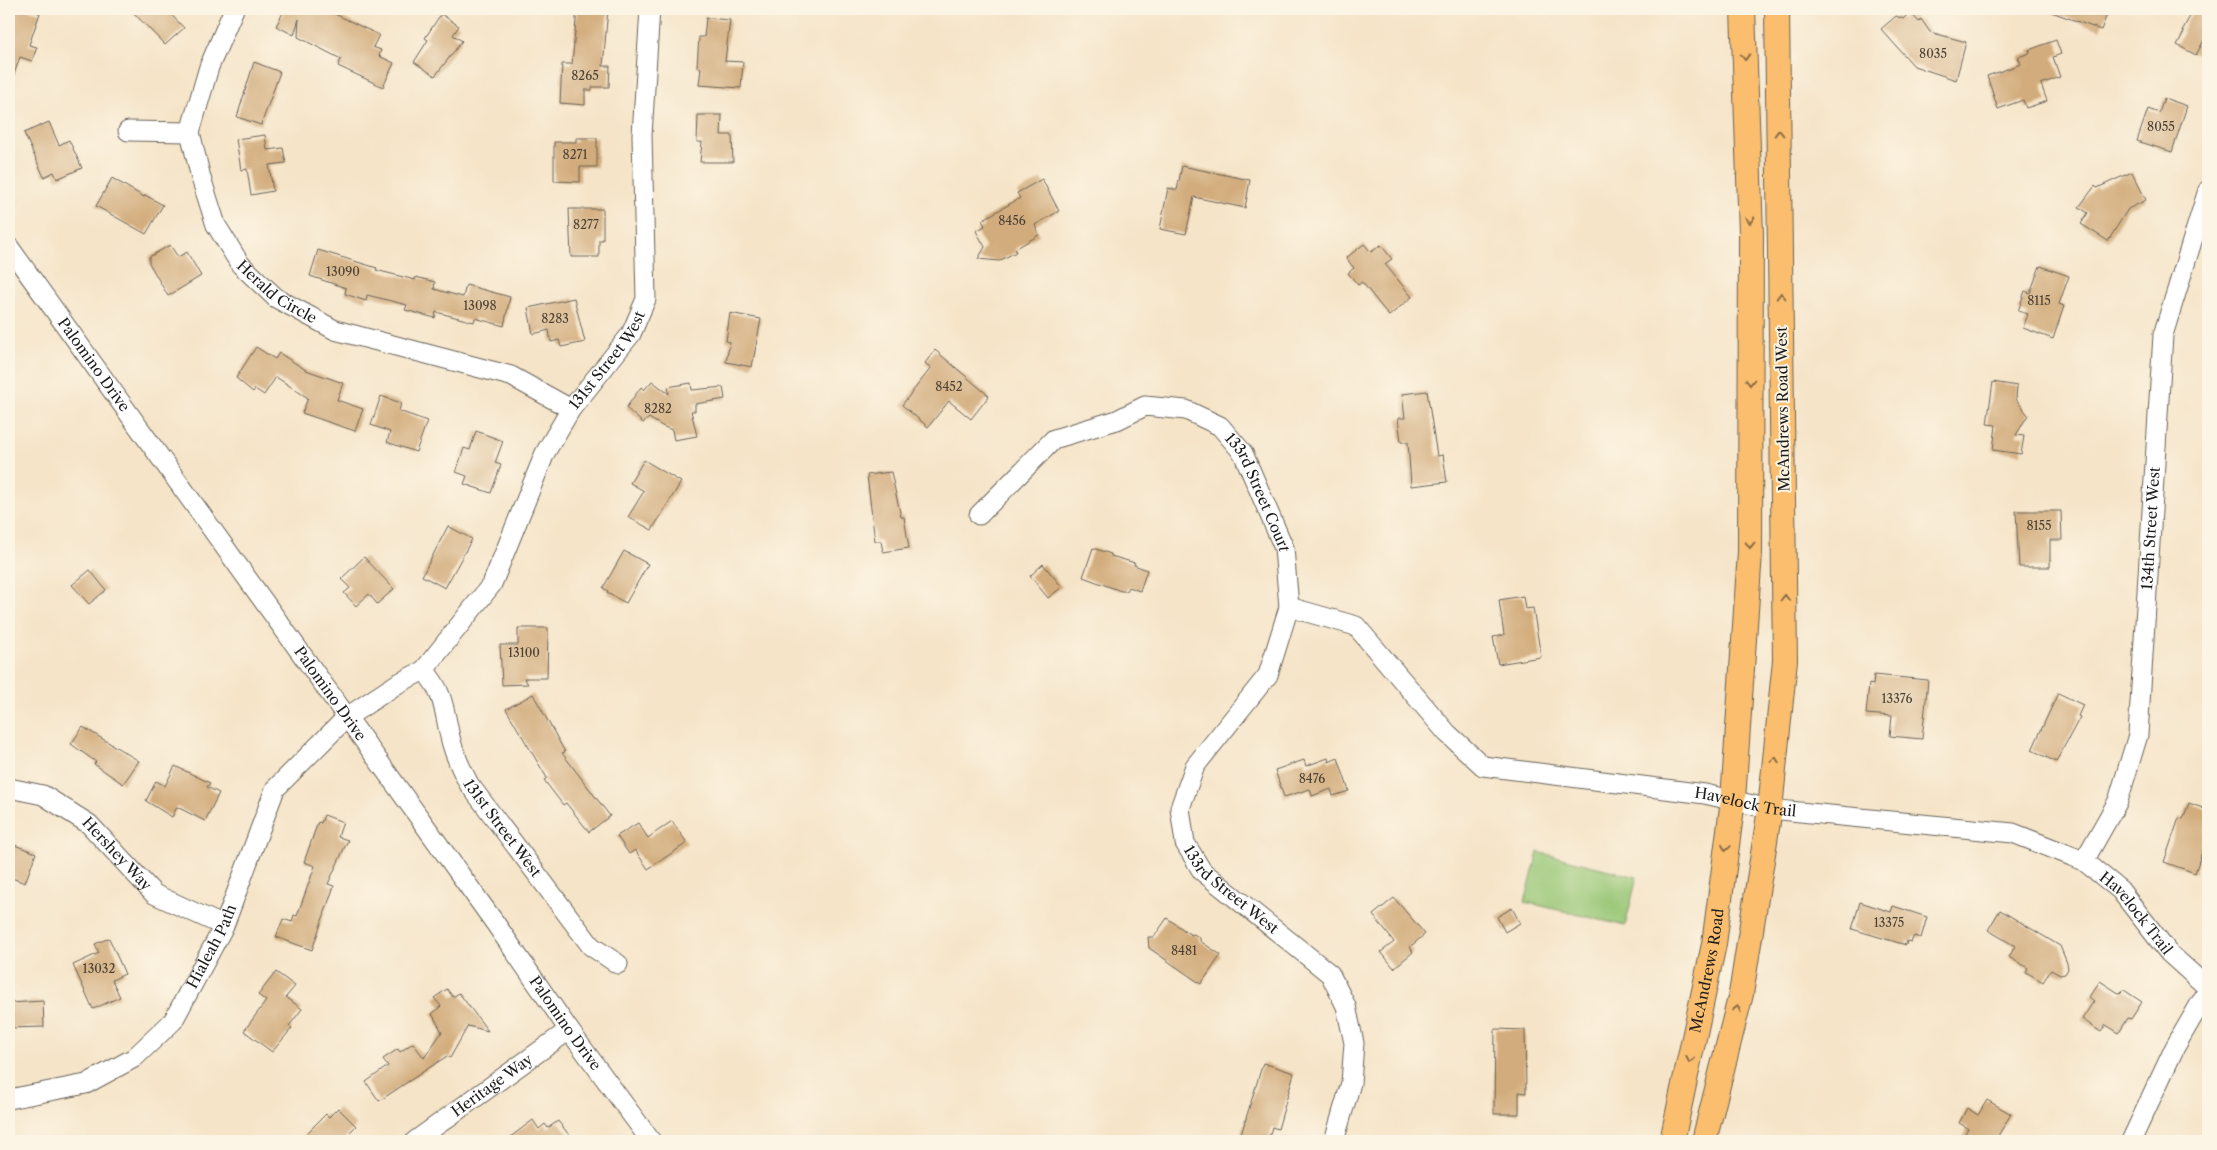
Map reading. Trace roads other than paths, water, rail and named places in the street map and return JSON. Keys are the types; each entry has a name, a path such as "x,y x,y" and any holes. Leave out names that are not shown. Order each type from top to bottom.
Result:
{"main road":[{"name":"McAndrews Road West","path":"1733,800 1750,552 1751,234 1744,9"},
{"name":"McAndrews Road West","path":"1770,809 1785,660 1777,9"},
{"name":"McAndrews Road","path":"1672,1141 1714,944 1733,800"},
{"path":"1704,1141 1741,994 1770,809"}],"street":[{"name":"Herald Circle","path":"234,9 209,67 190,132 200,178 216,225 240,264 276,298 335,330 511,376 571,409"},
{"name":"131st Street West","path":"347,717 397,684 424,670 492,584 545,453 571,409 631,334 646,299 642,135 650,9"},
{"path":"128,131 190,132"},
{"name":"134th Street West","path":"2084,861 2118,801 2138,735 2163,335 2208,190"},
{"name":"Palomino Drive","path":"9,246 495,923 569,1030 651,1141"},
{"name":"133rd Street Court","path":"980,515 1054,439 1117,420 1145,406 1186,410 1220,426 1243,453 1284,548 1289,607"},
{"name":"Havelock Trail","path":"1289,607 1356,626 1447,733 1483,766 1705,794 1770,809 2013,833 2084,861 2120,890 2169,953 2208,989"},
{"name":"133rd Street West","path":"1289,607 1268,675 1195,766 1180,808 1185,843 1202,871 1330,974 1346,1006 1354,1043 1351,1083 1334,1141"},
{"name":"131st Street West","path":"424,670 434,680 444,704 450,737 457,760 469,784 591,946 618,964"},
{"name":"Hialeah Path","path":"9,1099 86,1084 134,1058 173,1021 224,926 274,789 347,717"},
{"name":"Hershey Way","path":"9,788 44,796 89,824 154,894 224,926"},
{"path":"2132,1141 2175,1047 2208,989"},
{"name":"Heritage Way","path":"415,1141 569,1030"}]}
